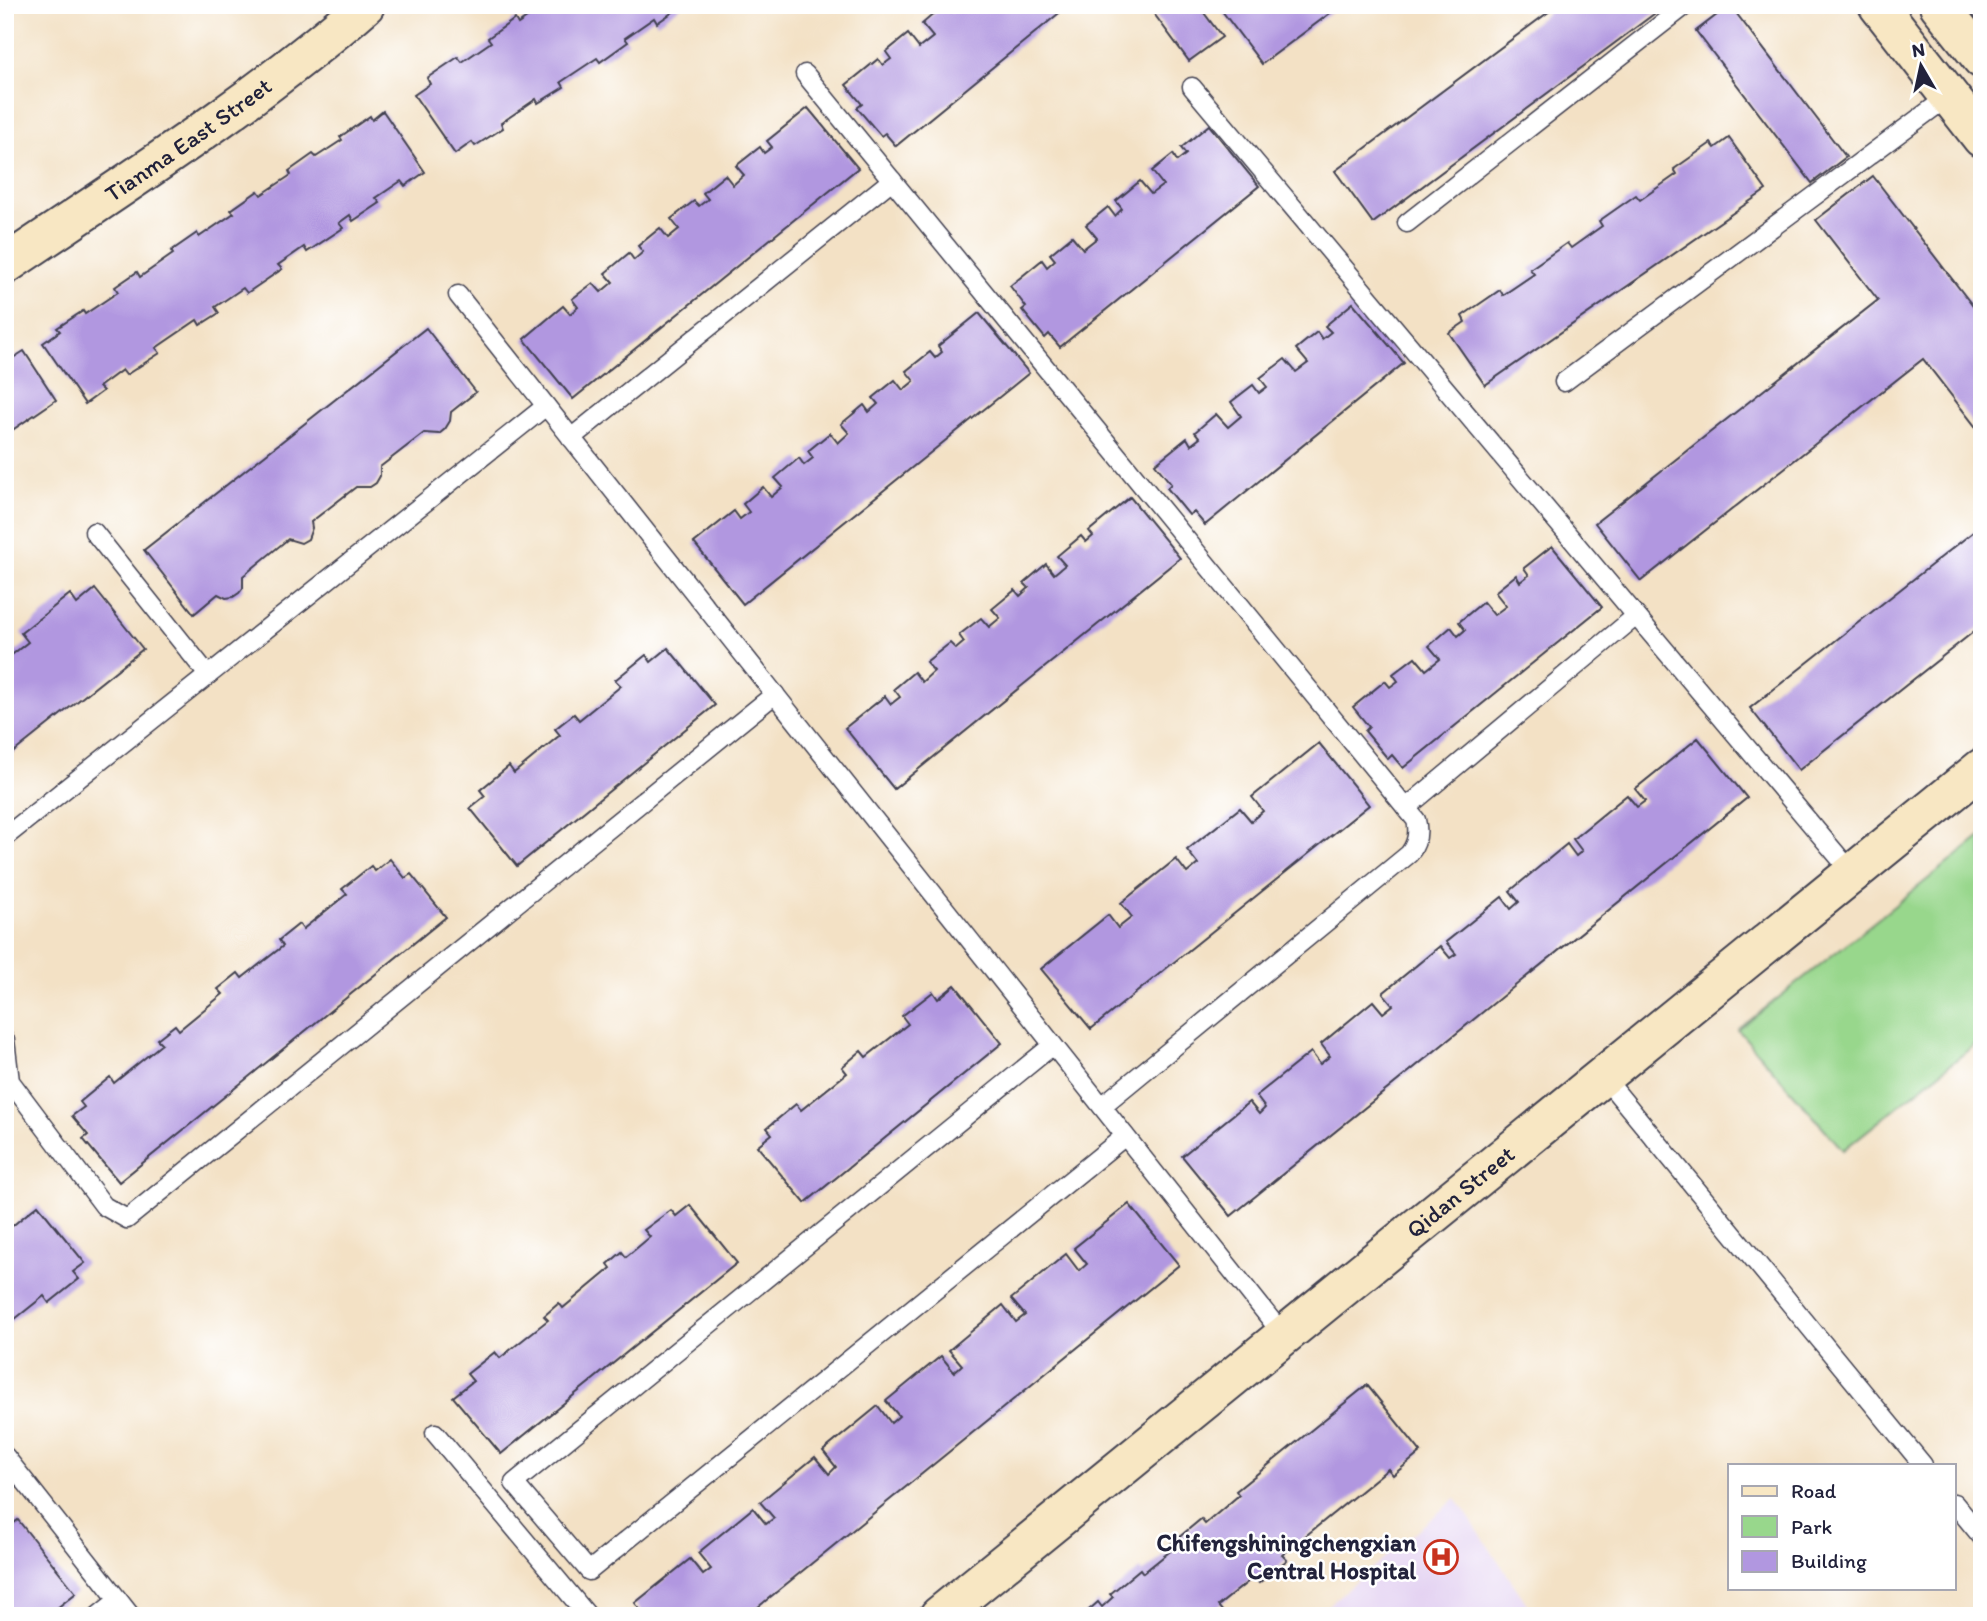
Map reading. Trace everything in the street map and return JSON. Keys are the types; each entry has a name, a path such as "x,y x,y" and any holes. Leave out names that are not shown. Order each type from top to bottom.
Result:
{"main road":[{"name":"Tianma East Street","path":"5,265 210,127 280,75 365,5"},
{"path":"1878,5 1982,138"},
{"path":"1939,5 1982,59"},
{"name":"Qidan Street","path":"939,1616 1982,768"}],"lane":[{"path":"1407,223 1686,5"},
{"path":"805,74 1416,820 1418,827 1415,845 1409,854 1102,1106"},
{"path":"1192,87 1853,874"},
{"path":"1564,382 1949,96"},
{"path":"571,438 892,180"},
{"path":"457,295 1284,1336"},
{"path":"5,837 546,406"},
{"path":"94,532 208,675"},
{"path":"1406,808 1636,616"},
{"path":"5,1040 10,1081 104,1206 127,1219 775,694"},
{"path":"1053,1045 514,1483 589,1571 1125,1136"},
{"path":"1603,1076 1922,1464"},
{"path":"435,1433 588,1616"},
{"path":"5,1456 131,1616"},
{"path":"1955,1504 1982,1537"},
{"path":"98,1616 118,1600"}],"shaded area":[{"name":"Chifengshiningchengxian Central Hospital","path":"1456,1498 1535,1616 1315,1616"}],"green space":[{"path":"1982,836 1982,1039 1843,1150 1738,1030"}],"building":[{"path":"546,5 683,5 657,23 654,18 625,38 628,42 600,62 597,58 561,82 564,87 538,103 536,99 501,123 503,128 475,146 472,142 455,154 414,95 430,84 427,78 458,57 462,62 491,42 488,38 515,19 518,24"},
{"path":"944,5 951,13 959,7 957,5 1069,5 896,146 885,133 881,136 857,108 862,104 846,85 878,59 883,65 891,59 886,52 908,34 919,48 933,37 922,24"},
{"path":"1198,5 1222,37 1189,61 1149,7"},
{"path":"1230,5 1341,5 1262,64 1222,11"},
{"path":"1558,5 1666,5 1373,223 1335,171"},
{"path":"1730,5 1846,157 1812,183 1696,31"},
{"path":"808,108 858,168 573,399 524,339 563,306 570,314 578,307 572,299 593,283 601,292 613,282 605,273 629,253 634,260 643,252 638,246 660,228 668,238 679,229 671,219 694,201 699,206 708,199 703,193 725,175 733,185 744,175 736,166 760,147 764,153 772,147 767,141"},
{"path":"383,111 425,172 405,186 401,181 376,198 380,203 353,221 350,215 339,223 343,228 307,252 304,247 278,265 282,269 247,293 243,288 215,307 219,313 200,325 197,320 156,348 160,353 126,375 122,370 99,387 103,391 85,404 43,343 60,331 57,328 83,311 85,314 118,292 115,287 137,272 140,277 197,233 199,237 234,213 231,210 258,191 261,195 291,175 289,171 313,154 316,157 342,140 340,137 370,116 372,120"},
{"path":"1209,125 1259,186 1060,347 1049,334 1045,338 1022,310 1026,307 1010,286 1042,260 1047,267 1055,260 1050,254 1072,236 1083,249 1097,238 1086,225 1108,207 1115,216 1122,209 1116,201 1140,181 1151,194 1163,185 1152,171 1173,154 1177,161 1186,154 1181,148"},
{"path":"1729,138 1766,190 1485,385 1449,333 1465,322 1462,316 1500,290 1503,295 1534,274 1530,269 1567,243 1571,248 1602,226 1599,221 1636,195 1640,200 1677,174 1674,169 1711,143 1715,148"},
{"path":"1873,176 1982,318 1982,435 1923,359 1641,581 1595,523 1878,300 1816,220"},
{"path":"1353,303 1404,363 1205,525 1194,512 1189,515 1167,488 1171,484 1155,464 1187,438 1191,445 1200,438 1195,432 1216,414 1228,427 1241,416 1231,402 1253,385 1259,393 1267,387 1260,378 1285,359 1296,372 1308,363 1296,349 1317,332 1322,339 1331,332 1325,326"},
{"path":"979,313 1029,373 743,604 694,543 734,511 740,519 749,512 743,504 763,487 771,497 783,487 775,478 799,458 804,465 813,458 808,451 830,433 838,443 849,433 841,424 864,405 869,412 878,404 873,398 895,380 903,390 914,381 906,371 930,352 935,358 942,352 938,346"},
{"path":"426,328 476,392 451,412 450,421 439,434 424,433 380,467 380,476 376,483 370,487 356,487 311,522 308,539 301,543 288,539 243,576 243,588 239,593 226,598 218,594 194,614 144,550"},
{"path":"24,351 56,400 5,435 5,363"},
{"path":"1130,497 1180,558 894,789 845,728 885,696 891,704 900,697 894,689 914,672 922,682 934,671 926,662 950,643 956,649 964,642 959,635 981,618 989,627 1000,618 992,609 1015,590 1020,596 1029,588 1024,583 1046,564 1054,574 1065,565 1057,556 1081,536 1086,542 1093,536 1089,531"},
{"path":"1982,525 1982,625 1799,770 1750,708"},
{"path":"1552,546 1602,607 1403,768 1392,755 1388,759 1365,731 1369,727 1353,707 1385,681 1390,687 1398,681 1393,674 1415,657 1426,670 1440,659 1429,646 1451,627 1458,636 1465,630 1459,622 1483,602 1494,615 1506,606 1495,592 1516,575 1520,582 1529,575 1524,568"},
{"path":"95,589 143,649 5,759 5,652 9,657 28,642 21,633 70,594 77,604"},
{"path":"668,648 715,705 517,866 470,808 485,796 480,790 509,766 514,773 560,735 555,729 574,714 579,720 621,686 615,680 646,655 651,662"},
{"path":"1698,738 1747,798 1231,1216 1182,1156 1249,1102 1259,1114 1265,1108 1256,1096 1311,1052 1320,1064 1330,1056 1321,1044 1373,1001 1383,1013 1393,1005 1383,993 1440,946 1450,958 1456,954 1446,942 1502,897 1511,909 1519,902 1510,891 1567,844 1576,856 1582,851 1573,839 1627,795 1637,807 1645,801 1635,789"},
{"path":"1319,743 1369,805 1091,1029 1041,969 1108,915 1118,928 1132,917 1121,903 1176,859 1187,873 1198,864 1187,850 1240,808 1251,821 1263,811 1252,797"},
{"path":"390,859 405,878 411,874 446,917 119,1182 83,1139 88,1135 72,1116 84,1107 80,1102 110,1077 114,1083 162,1044 157,1039 175,1025 179,1030 223,994 218,989 238,973 242,978 283,946 279,940 299,924 303,929 347,894 342,889 371,866 375,871"},
{"path":"955,985 1002,1043 805,1203 757,1146 772,1134 767,1128 796,1104 801,1110 847,1073 842,1067 861,1051 866,1057 908,1024 902,1016 933,992 938,999"},
{"path":"1129,1204 1179,1265 747,1616 645,1616 635,1603 690,1559 703,1575 711,1569 698,1553 753,1508 766,1524 774,1518 760,1502 815,1457 829,1474 836,1467 823,1451 878,1406 891,1423 899,1416 886,1401 941,1356 954,1372 962,1365 949,1350 1003,1305 1016,1322 1025,1315 1011,1299 1066,1254 1079,1271 1087,1264 1074,1248"},
{"path":"38,1205 85,1263 73,1272 79,1279 49,1303 44,1296 5,1327 5,1232"},
{"path":"690,1205 737,1263 501,1454 453,1397 473,1381 467,1374 495,1352 500,1358 548,1320 544,1316 559,1303 563,1308 611,1268 608,1264 622,1252 626,1257 650,1237 644,1230 671,1210 676,1216"},
{"path":"1367,1385 1421,1452 1393,1475 1388,1469 1282,1555 1287,1560 1259,1583 1254,1577 1218,1606 1223,1612 1219,1616 1082,1616 1098,1602 1102,1607 1113,1597 1110,1594 1140,1569 1143,1573 1174,1548 1171,1544 1201,1519 1205,1524 1239,1495 1236,1491"},
{"path":"18,1520 76,1593 47,1616 5,1616 5,1530"}],"place":[{"name":"Chifengshiningchengxian Central Hospital","path":"1441,1557"}]}
